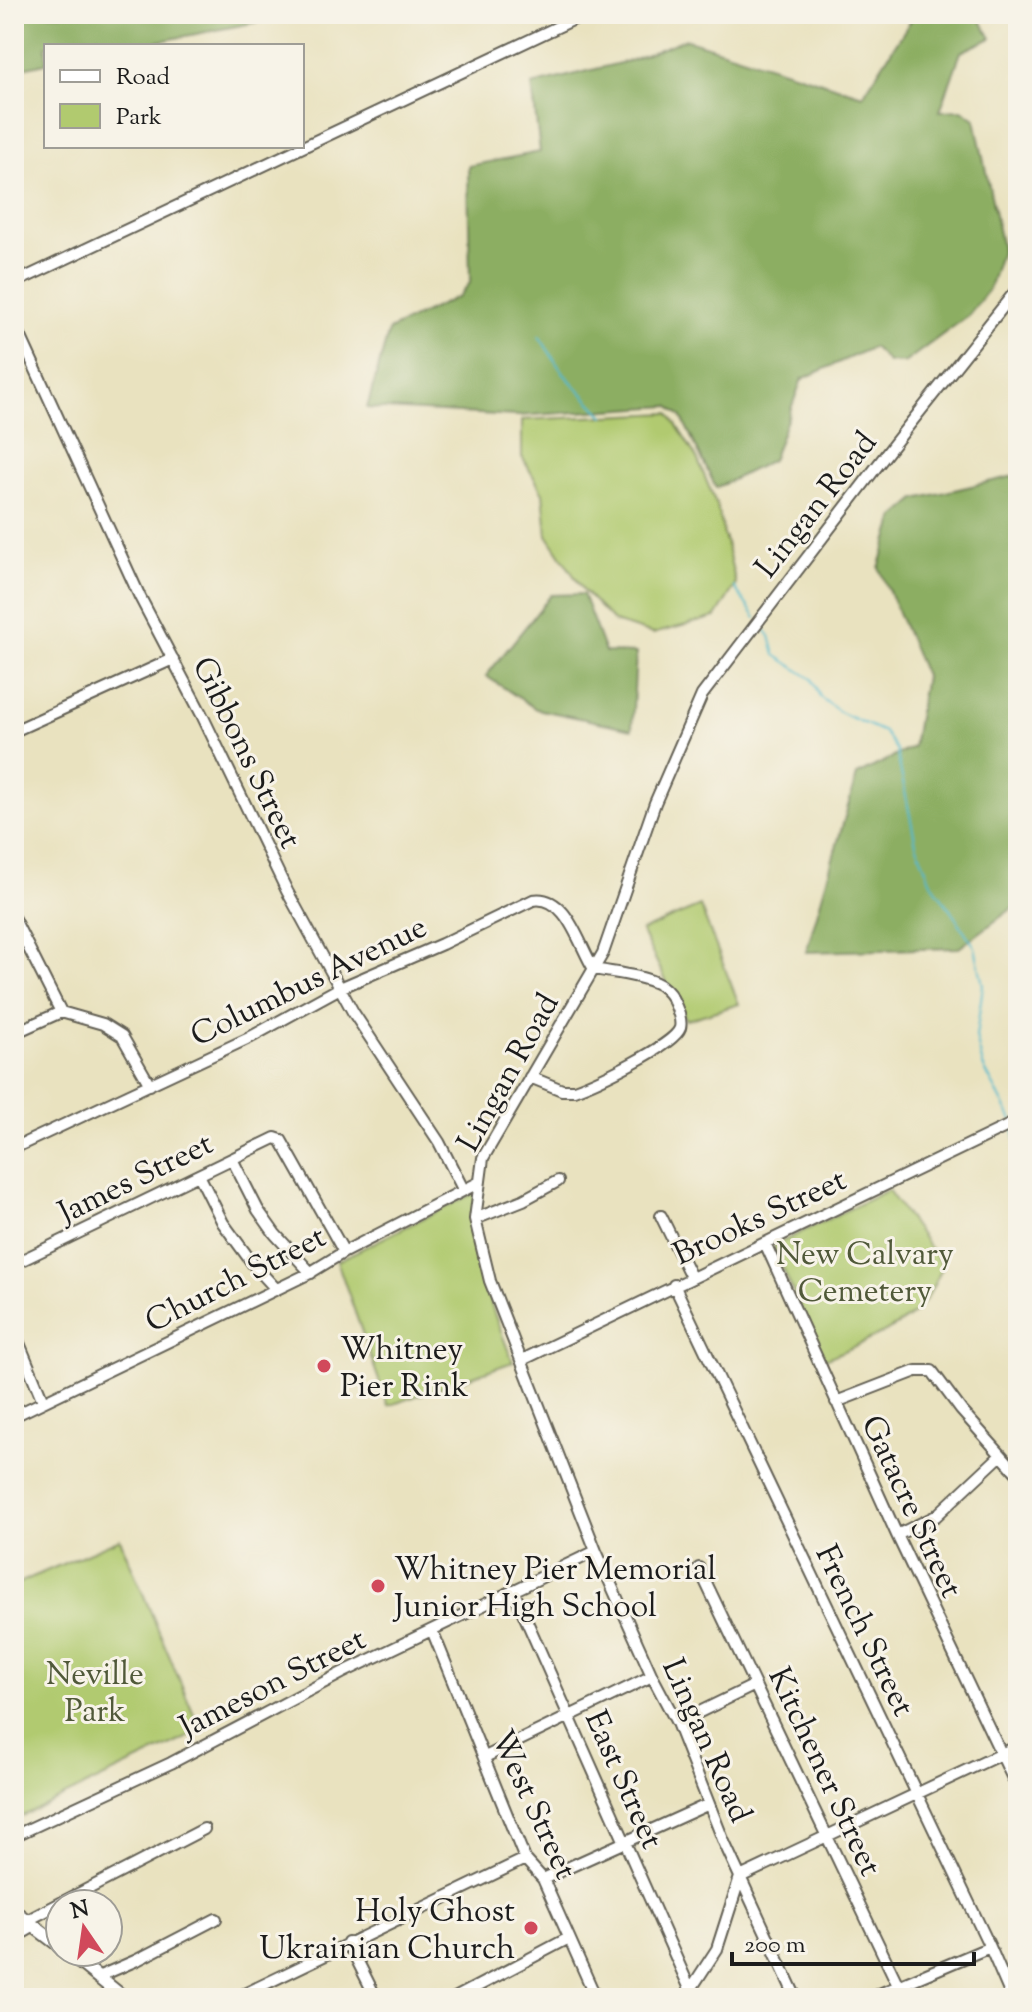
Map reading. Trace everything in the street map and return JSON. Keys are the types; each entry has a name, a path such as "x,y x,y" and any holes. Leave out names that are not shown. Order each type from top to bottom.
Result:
{"main road":[{"path":"14,1911 44,1934"},
{"path":"89,1968 120,1995"}],"street":[{"path":"304,146 585,14"},
{"path":"14,283 301,148"},
{"name":"Lingan Road","path":"796,1998 740,1877 677,1723 652,1676 596,1551 490,1281 475,1219 478,1183 483,1158 594,969 613,927 660,792 702,695 1018,288"},
{"name":"Gibbons Street","path":"14,322 140,597 287,891 340,988 439,1142 463,1189"},
{"path":"14,731 173,659"},
{"name":"Columbus Avenue","path":"14,1148 249,1038 340,988 540,899 552,902 560,909 594,969"},
{"path":"14,919 61,1012"},
{"path":"530,1077 562,1090 574,1090 653,1050 677,1033 681,1023 679,1015 672,997 663,987 651,981 594,969"},
{"path":"14,1033 61,1012 103,1024 122,1036 150,1085"},
{"name":"Brooks Street","path":"522,1360 1018,1121"},
{"name":"James Street","path":"14,1264 273,1139 279,1139 344,1252"},
{"path":"232,1159 266,1222 311,1273"},
{"path":"199,1175 223,1223 276,1289"},
{"path":"475,1219 523,1200 558,1181"},
{"name":"Church Street","path":"14,1416 311,1273 344,1252 478,1183"},
{"path":"661,1216 691,1277"},
{"name":"Gatacre Street","path":"765,1243 897,1535 1018,1789"},
{"name":"French Street","path":"674,1285 1012,1998"},
{"path":"14,1331 43,1401"},
{"path":"836,1402 916,1371 932,1371 1018,1474"},
{"path":"897,1535 936,1516 1000,1456"},
{"name":"Jameson Street","path":"14,1836 171,1763 342,1673 596,1551"},
{"name":"Kitchener Street","path":"699,1568 904,1998"},
{"name":"East Street","path":"513,1590 625,1841 688,1994"},
{"name":"West Street","path":"432,1630 525,1859 543,1879 567,1939 596,1998"},
{"path":"485,1757 652,1676"},
{"path":"677,1723 755,1685"},
{"path":"688,1994 715,1955 740,1877 1018,1746"},
{"path":"543,1879 709,1804"},
{"path":"14,1938 30,1924 204,1829"},
{"path":"236,1998 525,1859"},
{"path":"100,1976 216,1919"},
{"path":"455,1998 567,1939"},
{"path":"348,1942 376,1998"},
{"path":"870,1998 990,1947"},
{"path":"101,1998 120,1995"}],"green space":[{"path":"14,14 299,14 145,44 44,44 44,63 14,70"},
{"path":"915,14 977,14 991,38 961,52 940,111 962,110 975,119 1002,248 989,289 969,315 904,363 888,362 873,347 802,379 772,460 716,488 681,416 669,406 517,416 367,408 389,330 459,296 470,283 468,166 540,152 532,85 632,60 685,39 863,95"},
{"path":"669,413 697,458 717,506 736,584 716,617 653,634 614,622 584,591 547,535 543,493 522,457 522,420"},
{"path":"1018,475 1018,904 959,948 806,952 857,775 913,747 925,676 879,568 895,517 916,499"},
{"path":"583,594 605,652 636,653 632,729 536,709 486,676 551,595"},
{"path":"700,906 739,1004 686,1020 641,931"},
{"name":"New Calvary Cemetery","path":"888,1190 943,1266 928,1296 913,1314 876,1337 823,1360 773,1246"},
{"path":"476,1192 476,1237 483,1279 513,1362 388,1406 337,1261"},
{"name":"Neville Park","path":"120,1539 201,1731 14,1820 14,1585"}],"waterway":[{"path":"539,336 563,373 604,416"},
{"path":"734,587 756,618"},
{"path":"762,626 770,636 775,655 812,679 820,697 841,713 884,732 896,749 916,844 930,880 975,947 983,985 976,1037 983,1066 1012,1120"},
{"path":"1013,1126 1018,1153"}],"place":[{"name":"Whitney Pier Rink","path":"324,1366"},
{"name":"Whitney Pier Memorial Junior High School","path":"378,1586"},
{"name":"Holy Ghost Ukrainian Church","path":"531,1928"}]}
